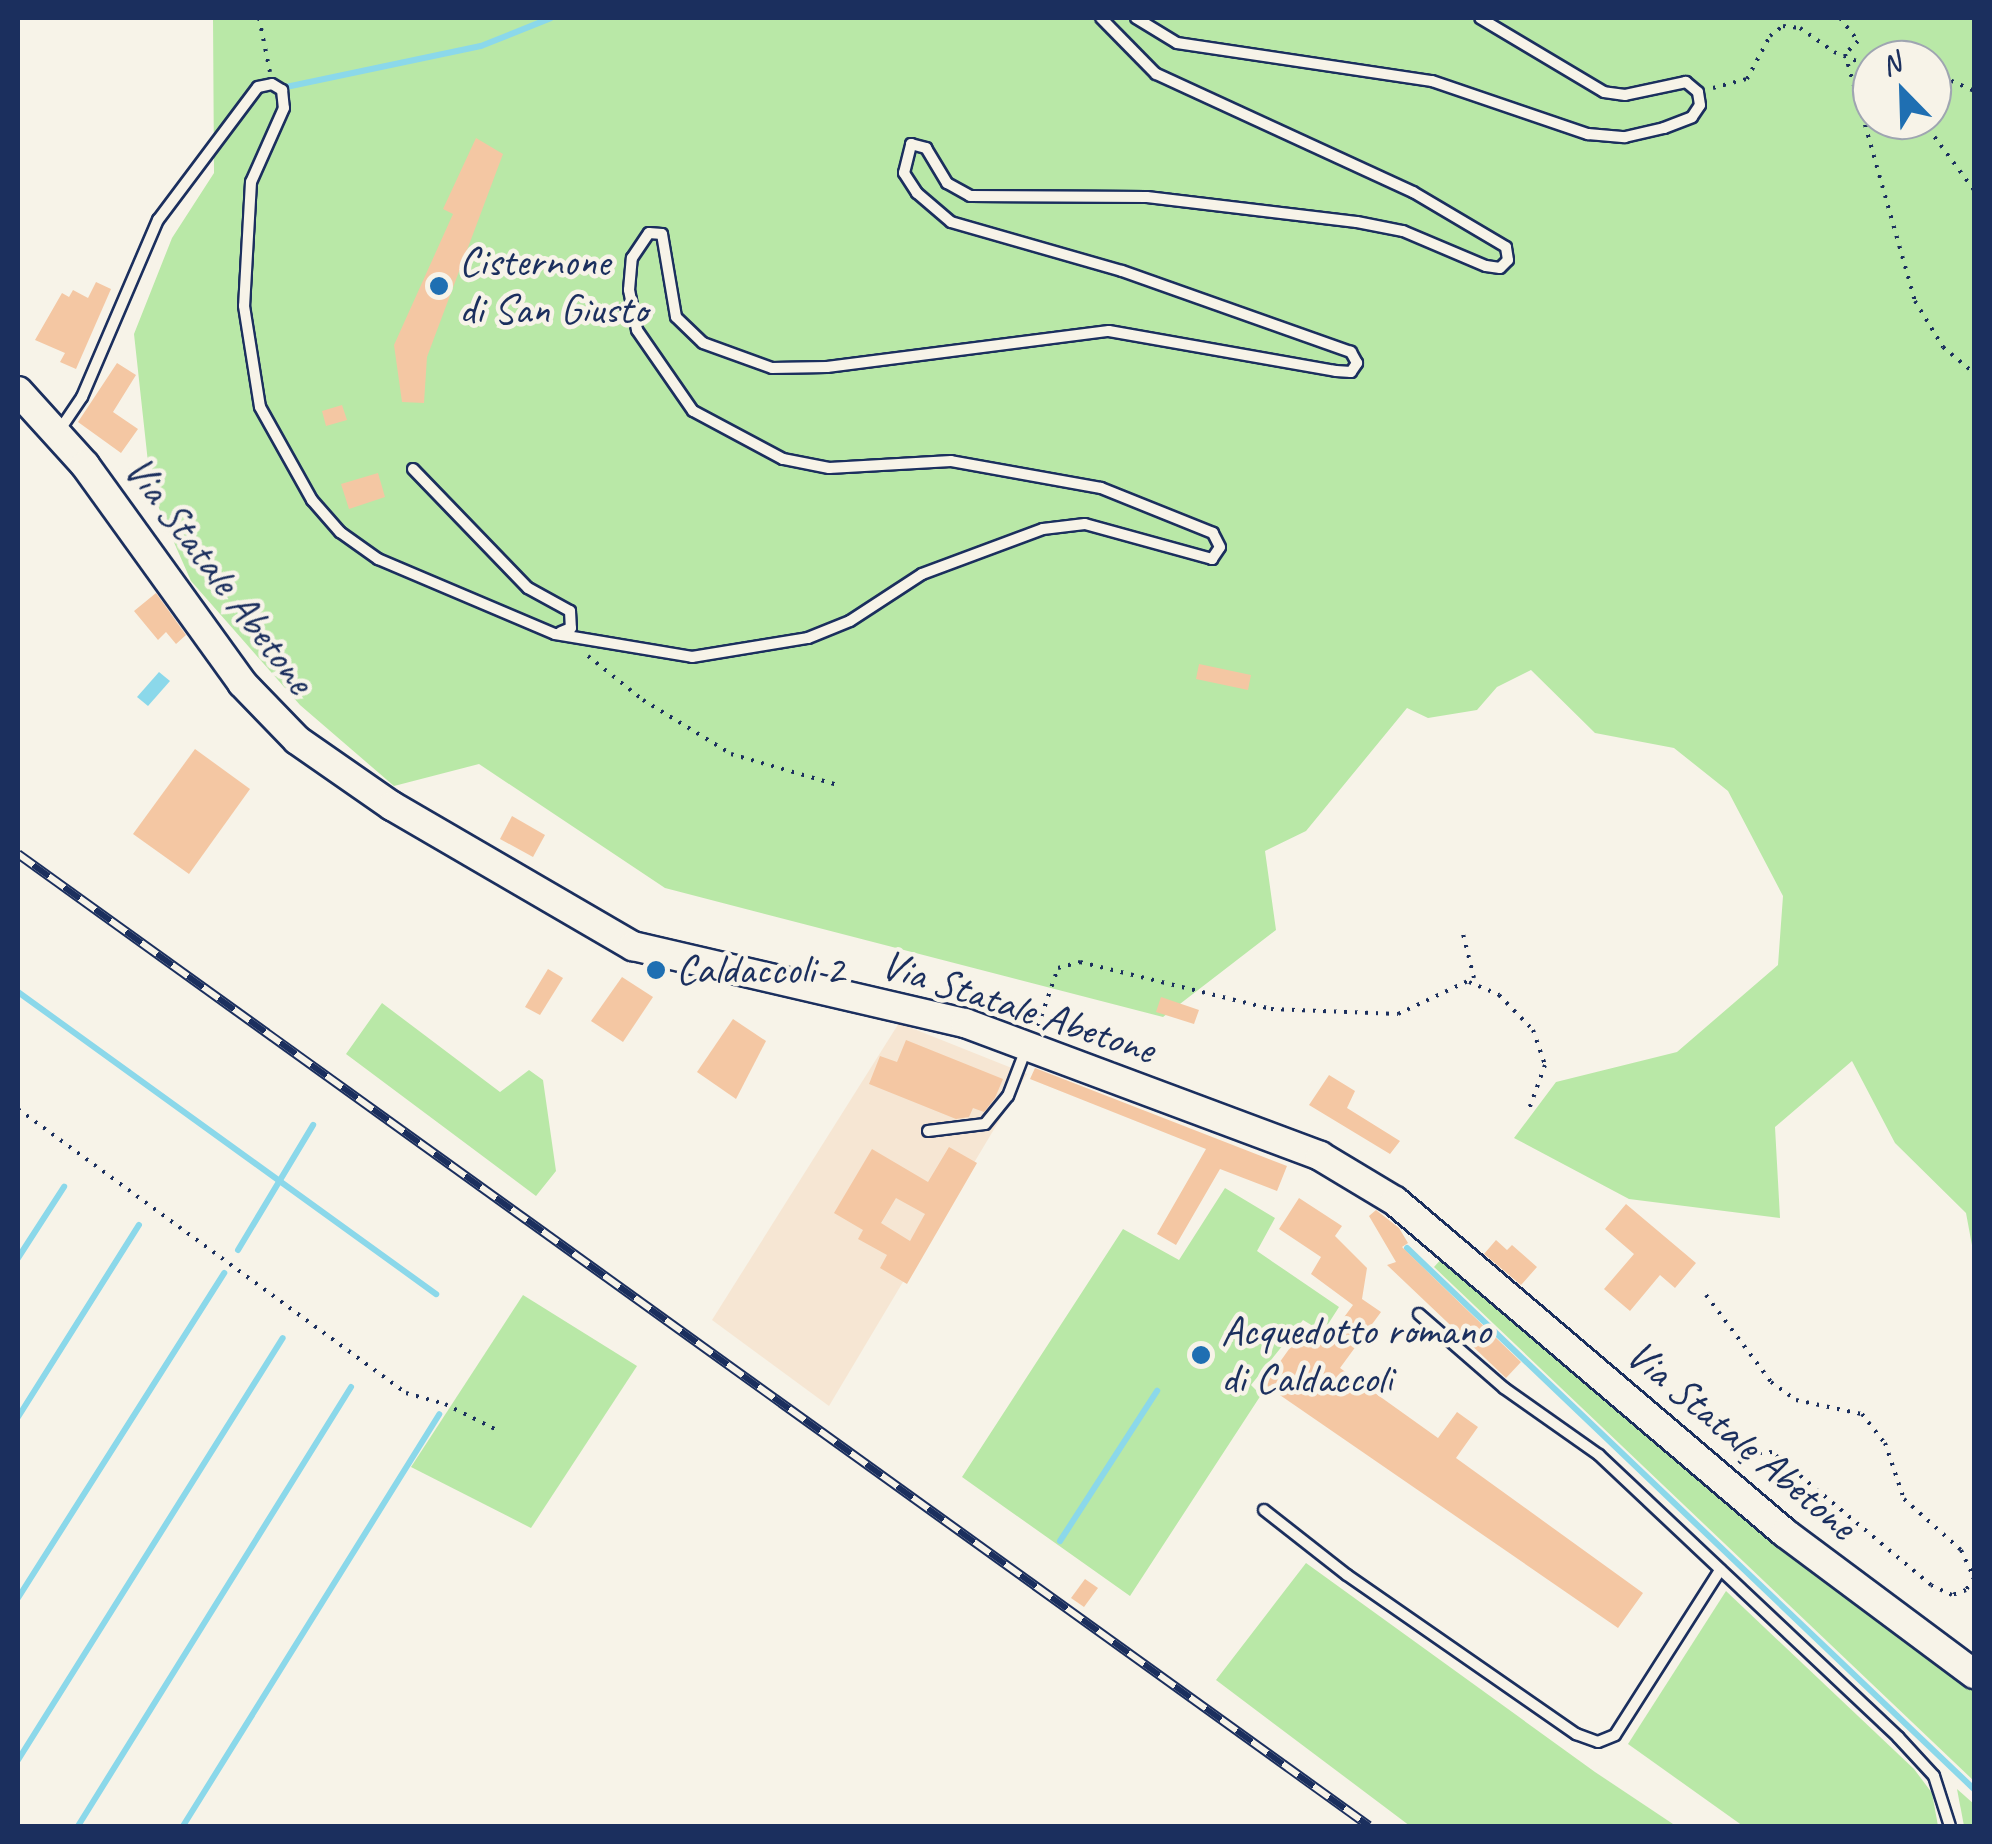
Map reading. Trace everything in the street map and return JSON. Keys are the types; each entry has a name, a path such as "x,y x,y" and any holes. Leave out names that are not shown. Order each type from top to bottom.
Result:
{"main road":[{"name":"Via Statale Abetone","path":"18,391 58,432 242,683 297,740 392,806 644,950 911,1009 1031,1044 1300,1147 1352,1174 1395,1201 1722,1480 1974,1674"}],"lane":[{"path":"58,432 82,398 158,220 258,88 272,84 282,90 284,108 251,182 244,306 260,407 274,437 321,510 378,560 556,634 586,634 692,657 773,647 850,621 922,574 1043,529 1085,524 1145,536 1194,557 1212,559 1220,547 1213,533 1102,488 951,462 830,468 744,443 693,411 636,330 632,258 648,233 662,234 676,316 703,343 772,368 827,367 1108,330 1336,371 1351,372 1357,364 1350,352 1122,272 951,222 917,193 904,172 911,144 926,148 947,182 970,196 1147,196 1357,222 1403,231 1486,266 1500,268 1508,260 1506,247 1413,192 1156,74 1101,18"},
{"path":"1136,18 1176,43 1432,82 1588,134 1625,137 1678,123 1700,105 1698,92 1686,82 1625,95 1604,92 1480,18"},
{"path":"412,468 528,588 570,612 571,628 556,634"},
{"path":"928,1131 985,1124 1008,1096 1031,1044"},
{"path":"1419,1314 1504,1388 1599,1455 1934,1776 1950,1826"},
{"path":"1264,1510 1347,1575 1598,1742 1615,1735 1720,1570"}],"path":[{"path":"259,18 272,84"},
{"path":"1840,18 1858,42 1845,54"},
{"path":"1698,92 1747,79 1770,36 1783,26 1800,28 1852,57"},
{"path":"1845,54 1869,157 1915,300 1944,347 1974,373"},
{"path":"1937,140 1974,190"},
{"path":"556,634 731,754 838,786"},
{"path":"1031,1044 1051,979 1067,964 1303,1012 1398,1014 1469,982 1476,967 1462,930"},
{"path":"1469,982 1499,995 1533,1030 1545,1065 1528,1112"},
{"path":"18,1109 406,1393 445,1404 497,1430"},
{"path":"1706,1295 1770,1382 1796,1400 1862,1414 1885,1444 1904,1499 1961,1550 1974,1578 1966,1590 1952,1595 1931,1585 1772,1452 1748,1454 1722,1480"}],"shaded area":[{"path":"899,1023 1027,1074 829,1406 712,1320"}],"green space":[{"path":"213,18 1974,18 1974,1256 1966,1213 1895,1143 1852,1061 1775,1127 1780,1218 1629,1199 1514,1138 1556,1082 1677,1052 1778,965 1783,896 1728,791 1674,748 1595,733 1531,670 1497,687 1477,710 1428,718 1407,708 1306,831 1265,851 1276,930 1163,1017 665,888 479,764 394,786 300,705 191,581 151,490 134,334 172,238 214,173"},
{"path":"382,1003 500,1092 529,1070 543,1080 556,1171 536,1196 346,1054"},
{"path":"1225,1188 1275,1218 1257,1251 1339,1307 1323,1332 1303,1320 1251,1385 1261,1395 1130,1596 962,1477 1123,1229 1179,1260"},
{"path":"1444,1256 1548,1350 1974,1691 1974,1781 1434,1267"},
{"path":"523,1295 637,1366 531,1528 411,1467"},
{"path":"1306,1563 1676,1826 1410,1826 1216,1680"},
{"path":"1726,1591 1914,1769 1932,1793 1938,1826 1743,1826 1628,1744"},
{"path":"1957,1789 1974,1804 1974,1826 1964,1826"}],"water":[{"path":"159,672 170,681 148,706 137,697"}],"building":[{"name":"Cisternone di San Giusto","path":"476,138 503,154 427,357 424,403 402,402 394,345 453,214 443,209"},
{"path":"96,282 111,289 76,369 60,362 65,353 35,340 62,293 69,297 73,290 88,298"},
{"path":"117,363 136,375 113,412 138,429 121,453 78,422"},
{"path":"342,405 347,420 326,426 322,411"},
{"path":"378,473 385,497 349,509 341,484"},
{"path":"156,593 186,635 176,644 166,632 158,640 134,611"},
{"path":"1199,664 1251,675 1248,690 1196,679"},
{"path":"195,749 250,789 189,874 133,834"},
{"path":"512,816 545,835 533,857 500,839"},
{"path":"548,969 563,978 540,1015 525,1007"},
{"path":"622,977 653,997 623,1042 591,1021"},
{"path":"1161,997 1199,1010 1194,1024 1156,1012"},
{"path":"733,1019 766,1041 736,1099 697,1072"},
{"path":"906,1040 1003,1079 995,1098 984,1112 973,1108 969,1117 956,1119 869,1084 880,1056 897,1062"},
{"path":"1035,1068 1287,1166 1277,1191 1220,1169 1176,1245 1157,1234 1206,1149 1030,1079"},
{"path":"1329,1075 1355,1091 1347,1108 1400,1141 1390,1154 1309,1105"},
{"path":"949,1147 977,1163 907,1284 880,1268 887,1255 858,1239 863,1230 834,1213 872,1149 928,1182","holes":["896,1198 925,1214 910,1241 881,1223"]},
{"path":"1299,1198 1342,1226 1335,1236 1367,1268 1362,1299 1381,1312 1340,1368 1438,1438 1457,1412 1478,1427 1456,1458 1643,1593 1618,1628 1264,1384 1302,1331 1323,1346 1353,1305 1311,1274 1321,1257 1279,1229"},
{"path":"1626,1204 1696,1263 1675,1288 1660,1275 1630,1311 1604,1289 1634,1254 1605,1229"},
{"path":"1376,1210 1399,1228 1408,1243 1402,1247 1521,1362 1506,1378 1387,1265 1396,1262 1369,1216"},
{"path":"1496,1240 1507,1250 1512,1245 1537,1267 1521,1285 1484,1254"},
{"path":"1085,1579 1098,1588 1084,1607 1071,1598"}],"waterway":[{"path":"286,87 481,46 551,18"},
{"path":"18,992 436,1294"},
{"path":"238,1250 313,1125"},
{"path":"18,1258 64,1187"},
{"path":"18,1417 139,1225"},
{"path":"1407,1248 1974,1789"},
{"path":"18,1598 224,1273"},
{"path":"18,1760 283,1338"},
{"path":"78,1826 351,1387"},
{"path":"1060,1541 1157,1391"},
{"path":"183,1826 439,1414"}],"railway":[{"path":"18,854 1369,1826"}],"place":[{"name":"Cisternone di San Giusto","path":"439,286"},
{"name":"Caldaccoli 2","path":"656,970"},
{"name":"Acquedotto romano di Caldaccoli","path":"1201,1355"}]}
